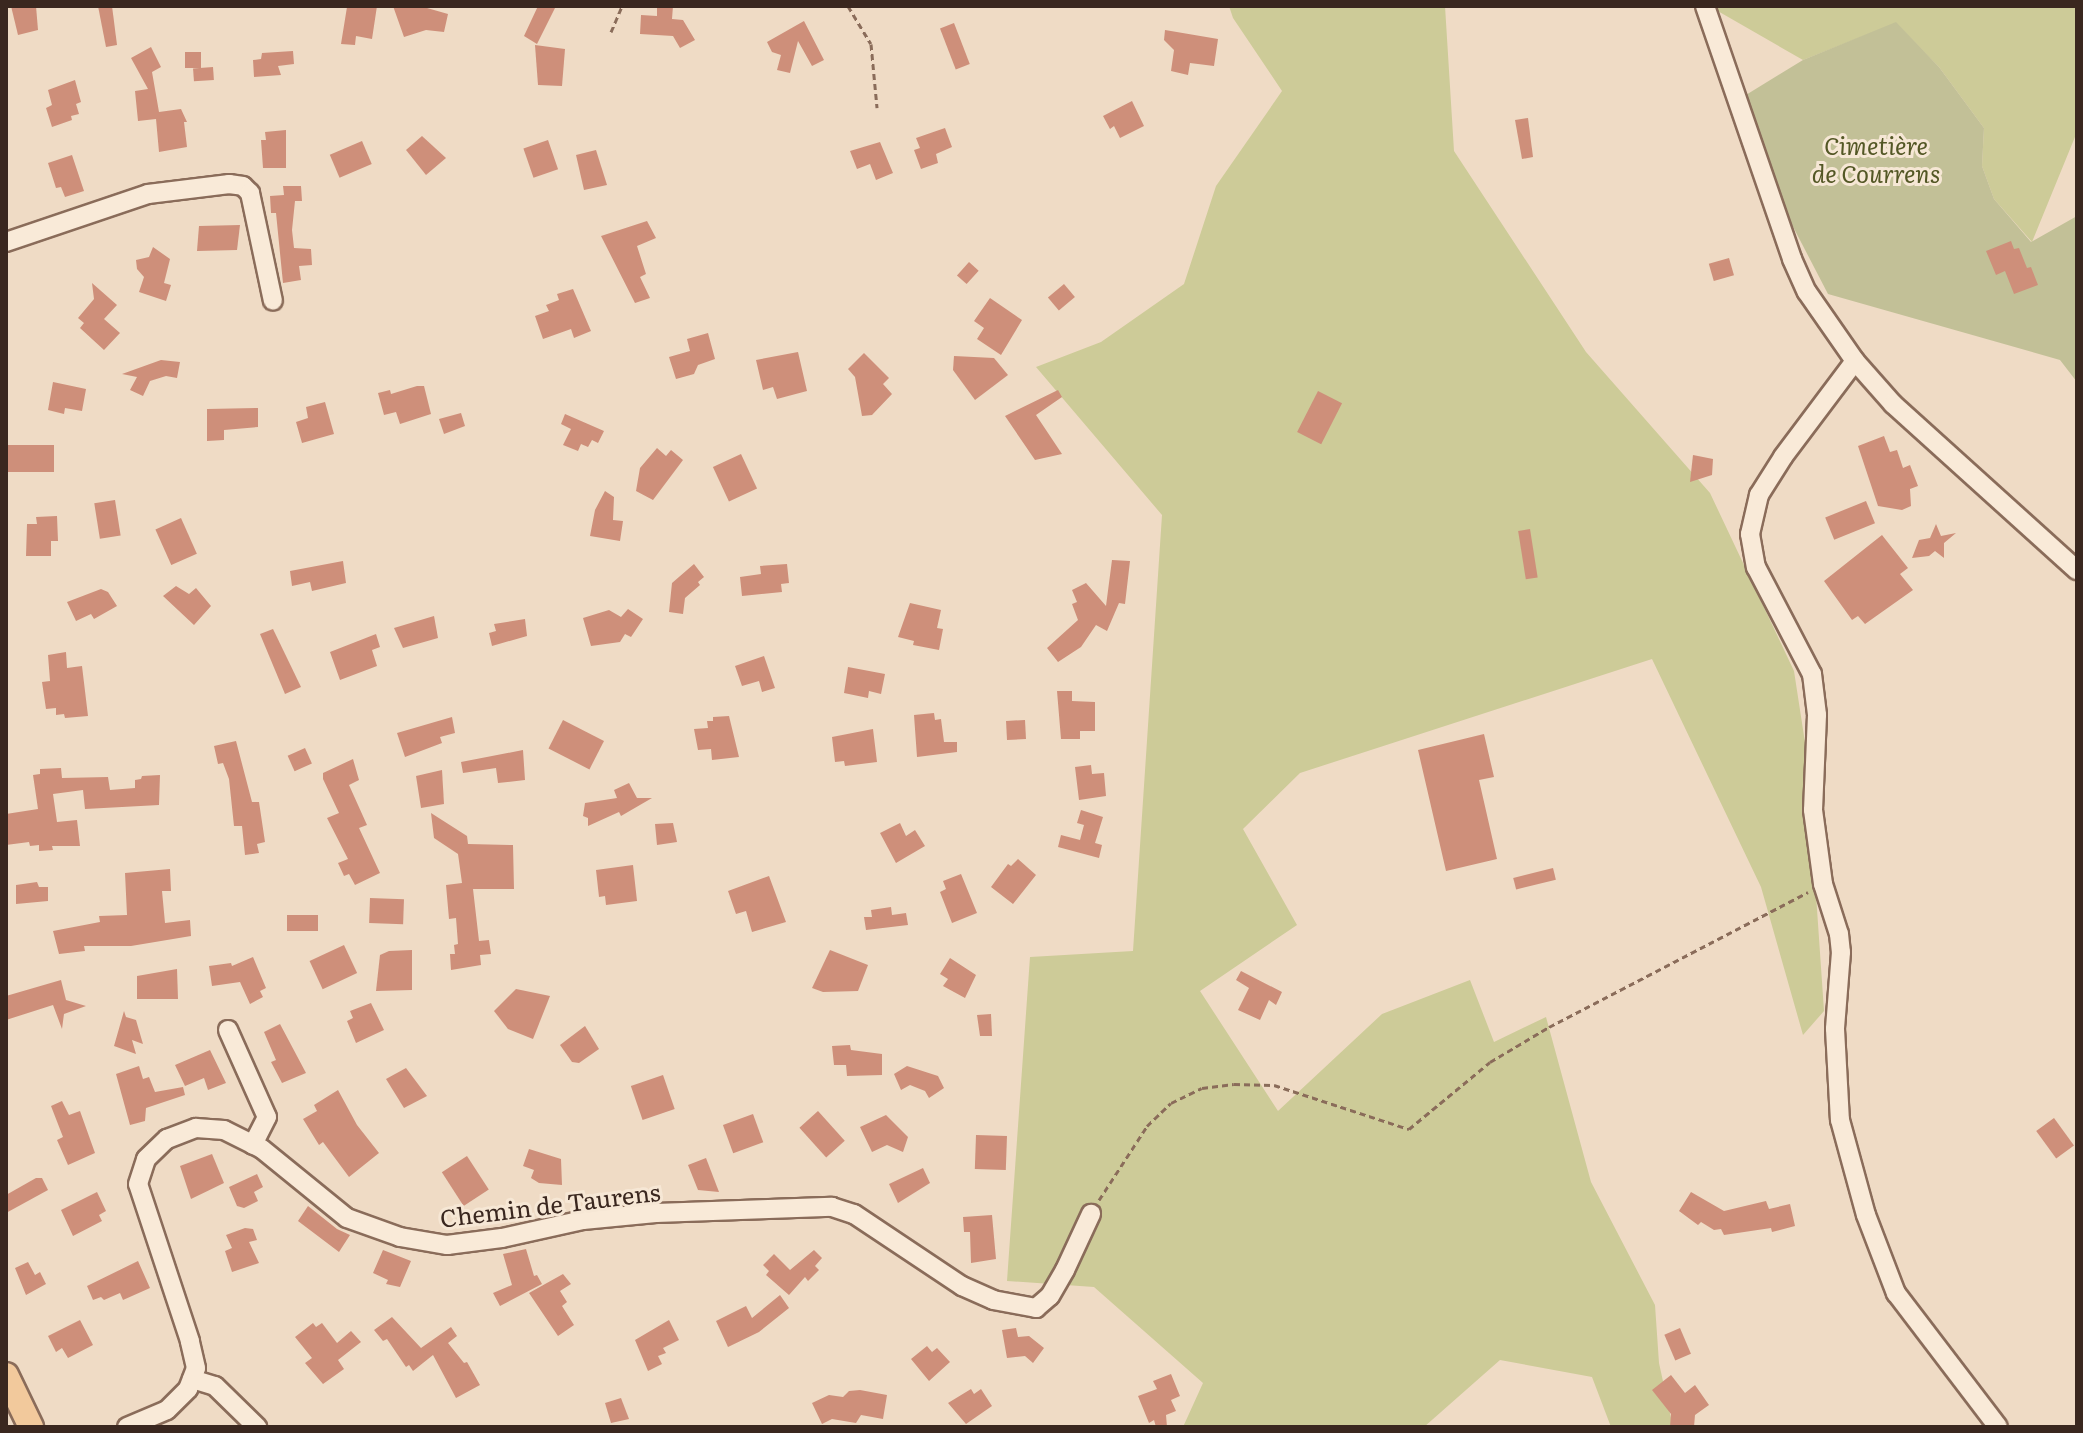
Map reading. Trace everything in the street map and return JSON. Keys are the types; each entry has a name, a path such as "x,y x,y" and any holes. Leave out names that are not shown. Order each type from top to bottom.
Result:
{"main road":[{"path":"6,1375 31,1427"},
{"path":"6,1407 16,1427"}],"street":[{"path":"1705,6 1792,259 1807,292 1855,361 1893,404 2077,570"},
{"path":"6,242 148,194 229,184 243,186 250,193 273,301"},
{"path":"1855,361 1759,495 1750,534 1756,567 1812,674 1817,715 1813,810 1823,884 1839,934 1841,952 1835,1029 1840,1120 1866,1215 1896,1293 1998,1427"},
{"path":"228,1030 267,1117 253,1145"},
{"name":"Chemin de Taurens","path":"192,1379 196,1368 190,1341 138,1184 146,1159 167,1139 196,1128 224,1130 253,1145 347,1218 421,1242 447,1245 502,1238 583,1220 656,1213 832,1207 854,1214 962,1286 993,1300 1036,1308 1050,1296 1091,1214"},
{"path":"127,1427 167,1410 188,1389 192,1379 215,1386 257,1427"}],"path":[{"path":"611,32 622,6"},
{"path":"848,6 871,44 877,108"},
{"path":"1091,1214 1147,1126 1171,1103 1202,1088 1234,1084 1274,1085 1409,1129 1479,1070 1549,1027 1823,884"}],"shaded area":[{"path":"1229,6 1445,6 1454,151 1586,352 1710,493 1794,671 1806,749 1824,1011 1803,1035 1761,887 1652,659 1300,773 1243,829 1297,925 1200,991 1278,1111 1382,1014 1470,980 1494,1042 1546,1017 1591,1182 1655,1305 1659,1363 1673,1427 1611,1427 1592,1377 1500,1360 1424,1427 1183,1427 1203,1383 1094,1287 1007,1281 1030,957 1133,951 1162,515 1036,367 1101,342 1184,284 1216,186 1282,91 1233,18"},
{"path":"1709,6 2077,6 2077,132 2032,242 1994,199 1982,166 1984,128 1939,67 1896,23 1803,60"}],"green space":[{"name":"Cimetière de Courrens","path":"1896,22 1939,67 1984,128 1982,166 1994,199 2031,242 2077,216 2077,382 2060,360 1828,294 1775,192 1741,98 1803,60"}],"building":[{"path":"11,6 36,6 38,30 18,35"},
{"path":"98,6 112,6 117,45 106,47"},
{"path":"377,6 372,39 356,36 355,45 341,44 347,7"},
{"path":"393,6 420,6 448,14 444,32 426,30 404,37"},
{"path":"538,6 556,6 537,44 524,36"},
{"path":"657,6 673,6 672,19 683,20 695,40 680,48 673,36 640,34 641,15 657,16"},
{"path":"804,21 824,60 812,66 798,41 790,73 777,70 781,55 772,52 767,42"},
{"path":"954,23 970,64 956,69 940,28"},
{"path":"1165,30 1218,39 1214,66 1190,63 1188,75 1171,71 1174,50 1164,40"},
{"path":"535,45 565,49 562,86 538,85"},
{"path":"151,47 161,67 152,72 159,112 181,109 187,122 184,122 187,147 159,152 156,119 138,121 135,91 148,89 131,58"},
{"path":"293,51 294,64 278,66 281,75 254,77 253,60 261,59 262,53"},
{"path":"185,52 201,52 201,68 185,68"},
{"path":"213,67 214,80 194,81 193,68"},
{"path":"75,80 81,102 76,104 79,114 52,127 46,108 52,105 48,90"},
{"path":"1132,101 1144,126 1120,138 1114,126 1110,129 1103,116"},
{"path":"1528,118 1533,157 1522,159 1515,120"},
{"path":"945,128 952,147 936,154 938,163 921,169 914,150 920,148 916,138"},
{"path":"286,130 286,168 263,168 261,140 266,140 265,132"},
{"path":"422,136 446,158 426,175 406,150"},
{"path":"548,140 558,169 534,178 523,148"},
{"path":"362,141 372,164 340,178 330,155"},
{"path":"880,142 893,173 876,180 870,164 857,169 850,151"},
{"path":"596,150 607,185 584,190 576,155"},
{"path":"72,155 84,191 65,197 61,187 56,188 48,163"},
{"path":"283,186 301,186 302,201 295,201 294,248 311,249 312,265 299,266 301,280 283,283 276,213 271,213 270,196 284,195"},
{"path":"647,221 656,238 637,246 646,274 640,277 650,298 635,303 601,236"},
{"path":"240,225 237,250 197,251 199,226"},
{"path":"2011,241 2014,249 2019,248 2027,268 2031,267 2038,285 2014,294 2005,271 1996,275 1986,251"},
{"path":"153,247 170,259 164,283 171,285 166,301 139,292 144,277 137,269 136,260 149,257"},
{"path":"1729,258 1734,275 1714,281 1709,264"},
{"path":"969,262 979,271 967,284 957,275"},
{"path":"92,283 117,305 104,319 120,333 104,350 80,328 84,323 78,318 94,299"},
{"path":"1064,284 1075,297 1059,311 1048,297"},
{"path":"573,289 591,331 574,338 571,329 543,339 535,316 549,311 546,305 559,300 557,294"},
{"path":"990,298 1022,320 1001,355 977,339 984,328 974,321"},
{"path":"708,333 715,359 698,365 694,374 676,379 669,357 690,351 687,339"},
{"path":"798,352 807,391 777,399 773,387 763,390 756,360"},
{"path":"864,353 889,378 883,384 892,394 872,415 862,416 855,377 848,369"},
{"path":"954,356 994,358 1008,375 975,400 953,370"},
{"path":"161,360 180,362 177,378 166,376 150,381 143,396 130,390 137,377 122,374"},
{"path":"53,382 86,389 82,411 65,408 64,414 48,410"},
{"path":"424,386 431,414 400,424 396,412 384,415 378,393 390,390 391,394"},
{"path":"1058,390 1062,397 1036,415 1062,454 1035,460 1005,416"},
{"path":"1318,391 1342,403 1321,444 1297,432"},
{"path":"325,402 334,434 302,443 296,422 308,418 306,407"},
{"path":"258,408 258,427 224,430 224,440 207,441 207,409"},
{"path":"461,413 465,426 444,434 439,419"},
{"path":"565,414 604,431 598,443 592,440 588,447 581,444 578,451 563,445 571,429 561,424"},
{"path":"1884,436 1890,452 1897,450 1903,468 1910,465 1918,486 1910,489 1911,506 1902,510 1878,506 1858,446"},
{"path":"6,445 54,445 54,472 6,472"},
{"path":"657,448 666,456 671,450 683,460 653,500 636,491 640,468"},
{"path":"741,454 757,488 729,502 713,467"},
{"path":"1693,455 1713,459 1712,475 1690,482"},
{"path":"605,491 614,497 613,520 623,521 620,541 590,536 595,510"},
{"path":"115,500 121,536 100,539 94,503"},
{"path":"1866,501 1875,523 1834,540 1825,517"},
{"path":"57,516 58,541 51,541 51,556 26,556 27,524 37,524 36,517"},
{"path":"181,518 197,554 171,565 155,529"},
{"path":"1936,524 1941,536 1956,533 1944,543 1944,558 1935,551 1929,556 1912,558 1919,540 1930,538"},
{"path":"1530,529 1538,577 1526,579 1518,531"},
{"path":"1882,535 1908,568 1900,574 1913,590 1865,624 1858,616 1852,620 1824,581"},
{"path":"1112,560 1130,561 1125,604 1119,603 1107,631 1096,625 1081,647 1058,662 1047,648 1078,620 1072,604 1077,602 1072,590 1086,583 1106,606"},
{"path":"343,561 346,583 312,591 310,582 292,586 290,571"},
{"path":"694,564 704,577 698,582 700,585 685,598 683,614 669,612 672,583"},
{"path":"787,564 789,583 781,584 782,592 742,596 740,577 761,574 760,566"},
{"path":"176,586 189,594 196,588 211,606 194,625 163,596"},
{"path":"101,589 108,592 117,606 94,619 91,614 76,621 67,602"},
{"path":"910,603 941,610 937,628 943,629 939,650 913,645 914,641 898,637"},
{"path":"628,609 643,619 631,637 625,634 620,642 591,646 583,618 609,610 621,617"},
{"path":"434,616 438,638 403,648 394,628"},
{"path":"525,619 527,636 492,646 489,633 496,631 494,624"},
{"path":"273,629 301,687 285,694 260,634"},
{"path":"376,634 380,647 372,650 377,666 340,680 330,652"},
{"path":"66,652 67,668 82,666 88,716 65,718 64,714 56,715 56,708 46,709 42,682 50,681 48,655"},
{"path":"764,656 775,688 762,692 759,681 742,686 735,666"},
{"path":"848,667 885,674 881,694 869,691 868,698 844,693"},
{"path":"1057,691 1072,691 1072,701 1095,702 1095,731 1080,731 1080,739 1061,739"},
{"path":"934,713 935,720 941,719 944,742 957,742 957,752 917,757 914,715"},
{"path":"729,716 739,757 712,760 711,749 698,750 694,729 708,728 707,721 713,721 713,717"},
{"path":"452,717 455,733 440,737 442,743 405,757 397,733"},
{"path":"563,720 604,741 589,769 548,749"},
{"path":"1025,720 1026,739 1007,740 1006,721"},
{"path":"873,729 877,762 845,766 844,761 835,762 832,737"},
{"path":"1484,734 1494,777 1479,780 1497,859 1446,871 1418,750"},
{"path":"236,741 252,802 259,802 265,842 257,844 259,853 245,855 242,826 234,826 229,779 223,763 218,764 214,746"},
{"path":"305,748 312,764 295,771 288,756"},
{"path":"523,750 525,780 498,783 496,768 463,773 461,762"},
{"path":"353,759 359,780 349,785 367,825 359,828 380,873 355,885 349,874 344,876 338,863 348,859 327,818 339,813 323,779 323,773"},
{"path":"1091,765 1092,774 1104,773 1106,796 1079,800 1075,767"},
{"path":"61,768 62,778 108,777 110,790 135,788 135,780 142,776 160,775 159,805 85,809 83,790 53,794 57,822 77,820 80,846 52,846 53,850 39,851 39,845 30,846 29,842 6,845 6,814 38,809 33,775 40,774 40,769"},
{"path":"442,770 444,804 421,808 416,776"},
{"path":"629,783 637,798 652,798 621,816 619,812 588,826 588,818 583,816 585,803 617,798 614,790"},
{"path":"1081,810 1103,817 1095,843 1102,845 1099,858 1058,847 1061,835 1080,840 1084,825 1077,823"},
{"path":"431,813 467,836 468,844 513,845 514,889 473,889 479,941 489,940 491,954 480,955 481,965 451,970 450,954 455,954 454,945 458,944 456,918 449,919 446,885 462,883 458,854 434,838"},
{"path":"673,823 677,842 657,845 655,824"},
{"path":"900,823 906,836 915,830 925,846 896,863 880,833"},
{"path":"1018,859 1036,875 1013,904 991,887 1008,864 1011,866"},
{"path":"633,865 637,901 606,905 605,896 599,897 596,870"},
{"path":"1553,868 1556,880 1516,890 1513,878"},
{"path":"170,869 171,891 162,891 165,923 190,920 191,936 131,946 84,946 85,951 59,954 53,931 100,922 99,916 127,915 125,873"},
{"path":"961,874 977,913 952,923 940,892 946,889 943,881"},
{"path":"769,876 786,922 752,932 746,911 736,914 728,891"},
{"path":"37,882 39,887 48,887 48,901 16,904 16,885"},
{"path":"370,898 404,899 403,924 369,923"},
{"path":"891,907 892,915 906,913 908,925 866,930 864,917 872,917 871,910"},
{"path":"287,915 318,915 318,931 287,931"},
{"path":"344,945 357,973 323,989 310,961"},
{"path":"412,950 412,990 376,991 380,955 389,951"},
{"path":"830,950 868,965 858,991 823,992 812,988"},
{"path":"253,957 266,988 260,991 263,997 250,1004 240,982 212,986 209,966 231,963 232,966"},
{"path":"950,958 976,975 965,998 943,986 948,979 940,974"},
{"path":"177,969 178,999 137,999 137,976"},
{"path":"1241,971 1282,992 1276,1005 1269,1000 1260,1020 1238,1010 1249,988 1236,980"},
{"path":"61,980 66,1000 86,1006 64,1014 62,1029 53,1005 6,1020 6,996"},
{"path":"516,989 550,996 533,1039 508,1029 494,1011"},
{"path":"371,1003 384,1030 356,1043 347,1021 353,1018 350,1011"},
{"path":"124,1011 126,1017 136,1020 143,1044 132,1040 136,1054 114,1046"},
{"path":"991,1014 992,1036 980,1036 977,1015"},
{"path":"280,1024 306,1073 282,1083 271,1062 276,1060 264,1032"},
{"path":"585,1026 599,1049 579,1063 572,1062 560,1045"},
{"path":"850,1045 851,1050 882,1054 882,1075 847,1076 846,1065 834,1065 832,1046"},
{"path":"210,1050 226,1083 208,1090 204,1078 185,1086 175,1065"},
{"path":"139,1066 143,1079 149,1077 155,1092 183,1087 185,1095 146,1108 145,1121 130,1125 116,1074"},
{"path":"907,1066 938,1076 944,1088 929,1098 925,1091 910,1085 901,1090 894,1074"},
{"path":"406,1068 427,1096 404,1108 386,1079"},
{"path":"663,1075 675,1109 643,1120 631,1086"},
{"path":"338,1090 357,1125 379,1153 349,1177 323,1142 319,1145 303,1119 317,1111 314,1105"},
{"path":"62,1101 69,1115 80,1111 95,1153 68,1165 57,1140 63,1137 51,1106"},
{"path":"818,1111 845,1141 826,1157 799,1128"},
{"path":"753,1114 763,1142 733,1153 723,1125"},
{"path":"886,1115 908,1137 903,1152 887,1145 872,1152 860,1127"},
{"path":"2054,1118 2074,1146 2056,1158 2036,1131"},
{"path":"976,1135 1007,1136 1006,1170 975,1169"},
{"path":"529,1149 561,1159 562,1185 539,1183 531,1178 534,1170 523,1166"},
{"path":"212,1154 224,1183 191,1199 180,1166"},
{"path":"467,1156 489,1190 464,1206 442,1172"},
{"path":"706,1158 719,1192 698,1190 688,1165"},
{"path":"923,1168 930,1183 898,1203 889,1184"},
{"path":"257,1174 263,1187 254,1192 258,1201 244,1208 237,1206 229,1187"},
{"path":"36,1178 42,1178 48,1190 6,1213 6,1195"},
{"path":"97,1192 106,1211 99,1215 102,1221 73,1236 61,1210"},
{"path":"1691,1192 1724,1211 1766,1201 1769,1209 1790,1204 1795,1226 1772,1232 1771,1228 1724,1235 1721,1229 1714,1230 1701,1222 1698,1225 1679,1211"},
{"path":"308,1206 337,1229 350,1235 339,1252 298,1221"},
{"path":"992,1215 996,1259 971,1263 970,1232 964,1232 963,1217"},
{"path":"245,1228 253,1229 257,1240 249,1242 259,1263 232,1272 225,1251 232,1248 226,1235"},
{"path":"526,1249 534,1276 537,1275 542,1284 500,1306 493,1293 512,1285 503,1254"},
{"path":"383,1250 411,1261 400,1287 386,1284 388,1280 373,1273"},
{"path":"814,1250 822,1258 815,1266 819,1270 808,1281 805,1277 789,1295 766,1275 769,1271 763,1265 774,1254 790,1270"},
{"path":"138,1261 150,1288 123,1300 120,1293 104,1300 101,1297 93,1300 87,1286"},
{"path":"28,1262 35,1275 40,1272 46,1284 26,1295 15,1268"},
{"path":"563,1274 571,1284 560,1291 567,1302 562,1306 574,1325 558,1336 529,1293"},
{"path":"780,1295 789,1308 759,1332 728,1347 716,1321 746,1306 752,1318"},
{"path":"392,1317 421,1348 451,1327 457,1336 448,1343 464,1363 467,1362 480,1385 456,1398 433,1355 413,1371 409,1365 406,1367 387,1339 383,1341 374,1330"},
{"path":"80,1320 93,1345 68,1358 62,1348 56,1352 48,1336"},
{"path":"669,1320 679,1340 663,1348 666,1353 658,1356 662,1364 648,1371 635,1340"},
{"path":"313,1323 316,1327 322,1323 337,1343 351,1331 361,1342 338,1360 344,1369 323,1384 305,1363 312,1358 295,1337"},
{"path":"1016,1328 1018,1337 1029,1336 1044,1348 1033,1363 1025,1356 1007,1358 1002,1330"},
{"path":"1680,1328 1691,1354 1675,1360 1664,1335"},
{"path":"927,1346 932,1352 937,1348 950,1362 929,1381 911,1359"},
{"path":"1171,1374 1180,1396 1171,1400 1176,1411 1166,1415 1167,1427 1156,1427 1154,1420 1149,1423 1138,1396 1157,1389 1153,1381"},
{"path":"1671,1375 1685,1393 1695,1385 1709,1405 1695,1415 1694,1427 1670,1427 1671,1414 1652,1390"},
{"path":"971,1389 974,1394 981,1389 992,1406 966,1424 948,1403"},
{"path":"849,1391 887,1395 883,1419 861,1415 856,1423 832,1419 822,1424 812,1403 829,1395 843,1397"},
{"path":"621,1398 629,1419 611,1423 605,1403"}]}
